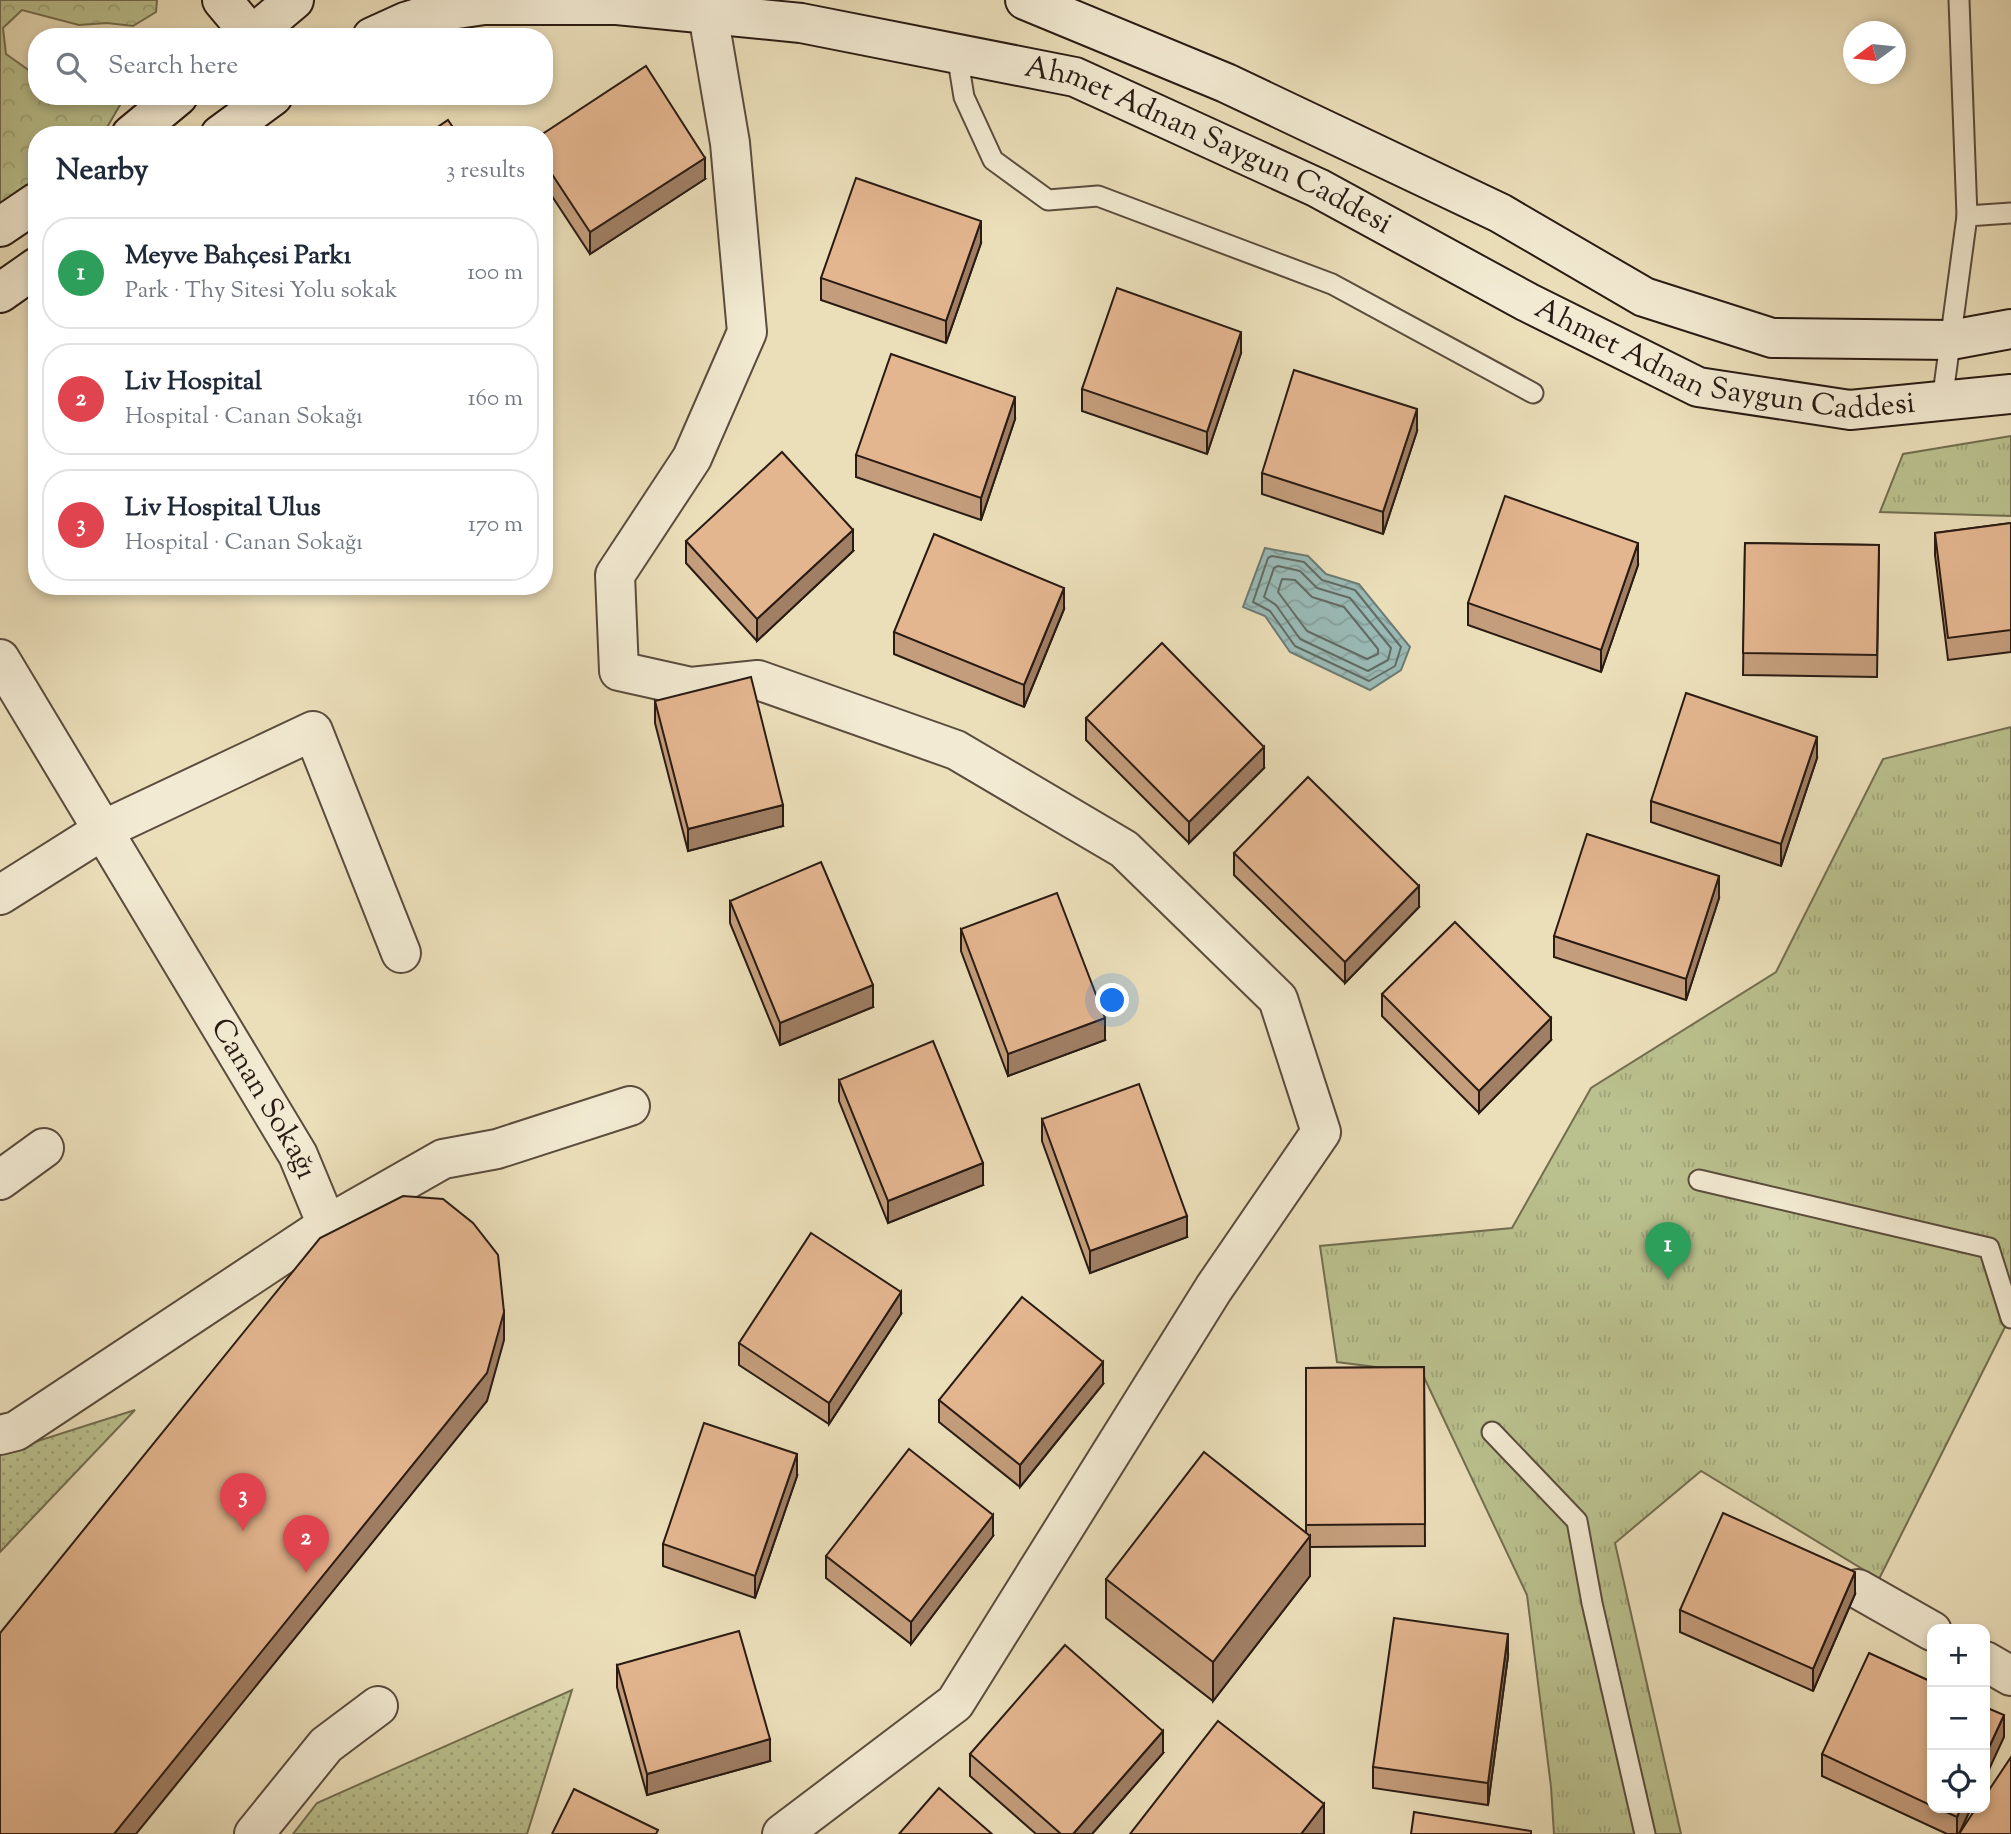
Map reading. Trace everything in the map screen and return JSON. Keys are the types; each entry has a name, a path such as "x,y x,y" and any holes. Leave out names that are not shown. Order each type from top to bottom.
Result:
{"street":[{"path":"222,0 245,28"},
{"path":"261,28 294,0"},
{"name":"Ahmet Adnan Saygun Caddesi","path":"1025,0 1226,83 1500,213 1644,297 1772,338 1951,340 2011,329"},
{"name":"Ahmet Adnan Saygun Caddesi","path":"379,23 484,5 617,5 801,23 1075,77 1318,188 1527,302 1698,387 1850,410 2011,394"},
{"path":"708,14 730,144 747,332 692,458 615,575 619,671 691,687 758,680 956,750 1124,849 1278,999 1321,1132 1214,1288 955,1703 782,1834"},
{"path":"142,126 167,105"},
{"path":"232,126 261,105"},
{"path":"0,227 28,208"},
{"path":"0,293 28,273"},
{"name":"Canan Sokağı","path":"0,659 298,1155 327,1225"},
{"path":"0,895 103,830 313,731 401,953"},
{"path":"5,1424 327,1225 443,1159 497,1149 630,1106"},
{"path":"0,1180 44,1148"},
{"path":"1858,1589 1927,1628"},
{"path":"1990,1664 2011,1676"},
{"path":"254,1834 326,1745 378,1706"}],"lane":[{"path":"1942,402 1967,216 1959,0"},
{"path":"957,54 964,97 993,160 1048,200 1098,196 1332,285 1533,393"},
{"path":"1967,216 2011,213"},
{"path":"1699,1180 1989,1248 2011,1318"},
{"path":"1492,1432 1577,1521 1592,1603 1645,1834"}],"green space":[{"path":"0,0 157,0 156,12 133,26 107,23 79,25 22,10 3,28 6,54 28,70 28,105 120,105 108,126 28,126 28,187 0,207"},
{"path":"2011,436 2011,516 1880,512 1903,454"},
{"path":"2011,727 2011,1315 1879,1579 1701,1471 1615,1543 1681,1834 1554,1834 1551,1787 1527,1595 1422,1373 1337,1362 1320,1246 1512,1228 1591,1088 1776,972 1883,759"},
{"path":"135,1410 0,1552 0,1453"},
{"path":"572,1690 527,1834 293,1834 317,1803"}],"water":[{"path":"1265,548 1308,556 1326,574 1359,584 1410,647 1401,670 1370,690 1290,652 1265,616 1243,607"}],"building":[{"path":"646,66 705,158 590,232 553,176 553,127"},
{"path":"448,120 452,126 439,126"},
{"path":"856,178 981,221 946,321 821,278"},
{"path":"1117,288 1241,332 1207,432 1082,389"},
{"path":"891,354 1015,397 981,498 856,455"},
{"path":"1294,370 1417,409 1383,512 1262,473"},
{"path":"782,452 853,530 757,619 686,541"},
{"path":"1505,496 1638,543 1601,650 1468,603"},
{"path":"2011,523 2011,630 1948,638 1935,533"},
{"path":"934,534 1064,588 1024,685 894,632"},
{"path":"1745,543 1879,545 1877,655 1743,653"},
{"path":"1162,643 1264,747 1189,822 1086,718"},
{"path":"751,677 783,805 688,829 655,701"},
{"path":"1686,693 1817,737 1781,844 1651,801"},
{"path":"1308,777 1419,886 1345,962 1234,853"},
{"path":"1587,834 1719,876 1686,979 1554,936"},
{"path":"821,862 873,985 780,1023 730,901"},
{"path":"1057,893 1105,1018 1008,1054 961,929"},
{"path":"1455,922 1551,1018 1479,1091 1382,994"},
{"path":"933,1041 983,1163 888,1201 839,1080"},
{"path":"1139,1084 1187,1216 1090,1251 1042,1119"},
{"path":"403,1196 443,1199 473,1223 498,1255 504,1312 487,1373 114,1834 0,1834 0,1633 320,1238"},
{"path":"811,1233 901,1292 829,1403 739,1343"},
{"path":"1022,1297 1103,1362 1020,1465 939,1400"},
{"path":"1424,1367 1425,1524 1306,1525 1306,1368"},
{"path":"704,1423 797,1454 755,1576 663,1544"},
{"path":"909,1449 993,1515 911,1622 826,1556"},
{"path":"1204,1452 1310,1536 1213,1662 1106,1579"},
{"path":"1723,1513 1855,1572 1813,1669 1680,1610"},
{"path":"1394,1618 1508,1634 1488,1783 1373,1767"},
{"path":"739,1631 770,1739 647,1774 617,1665"},
{"path":"1065,1645 1163,1731 1073,1834 1061,1834 970,1754"},
{"path":"1869,1653 1927,1680 1927,1804 1822,1754"},
{"path":"1990,1709 2004,1715 1990,1745"},
{"path":"1218,1721 1324,1804 1301,1834 1130,1834"},
{"path":"2011,1757 2011,1834 1959,1834 1973,1813 1990,1813 1990,1788"},
{"path":"939,1788 992,1834 899,1834"},
{"path":"574,1789 658,1830 656,1834 552,1834"},
{"path":"1414,1812 1531,1831 1531,1834 1411,1834"}],"place":[{"name":"Meyve Bahçesi Parkı","path":"1668,1280"},
{"name":"Liv Hospital Ulus","path":"243,1531"},
{"name":"Liv Hospital","path":"306,1573"}]}
